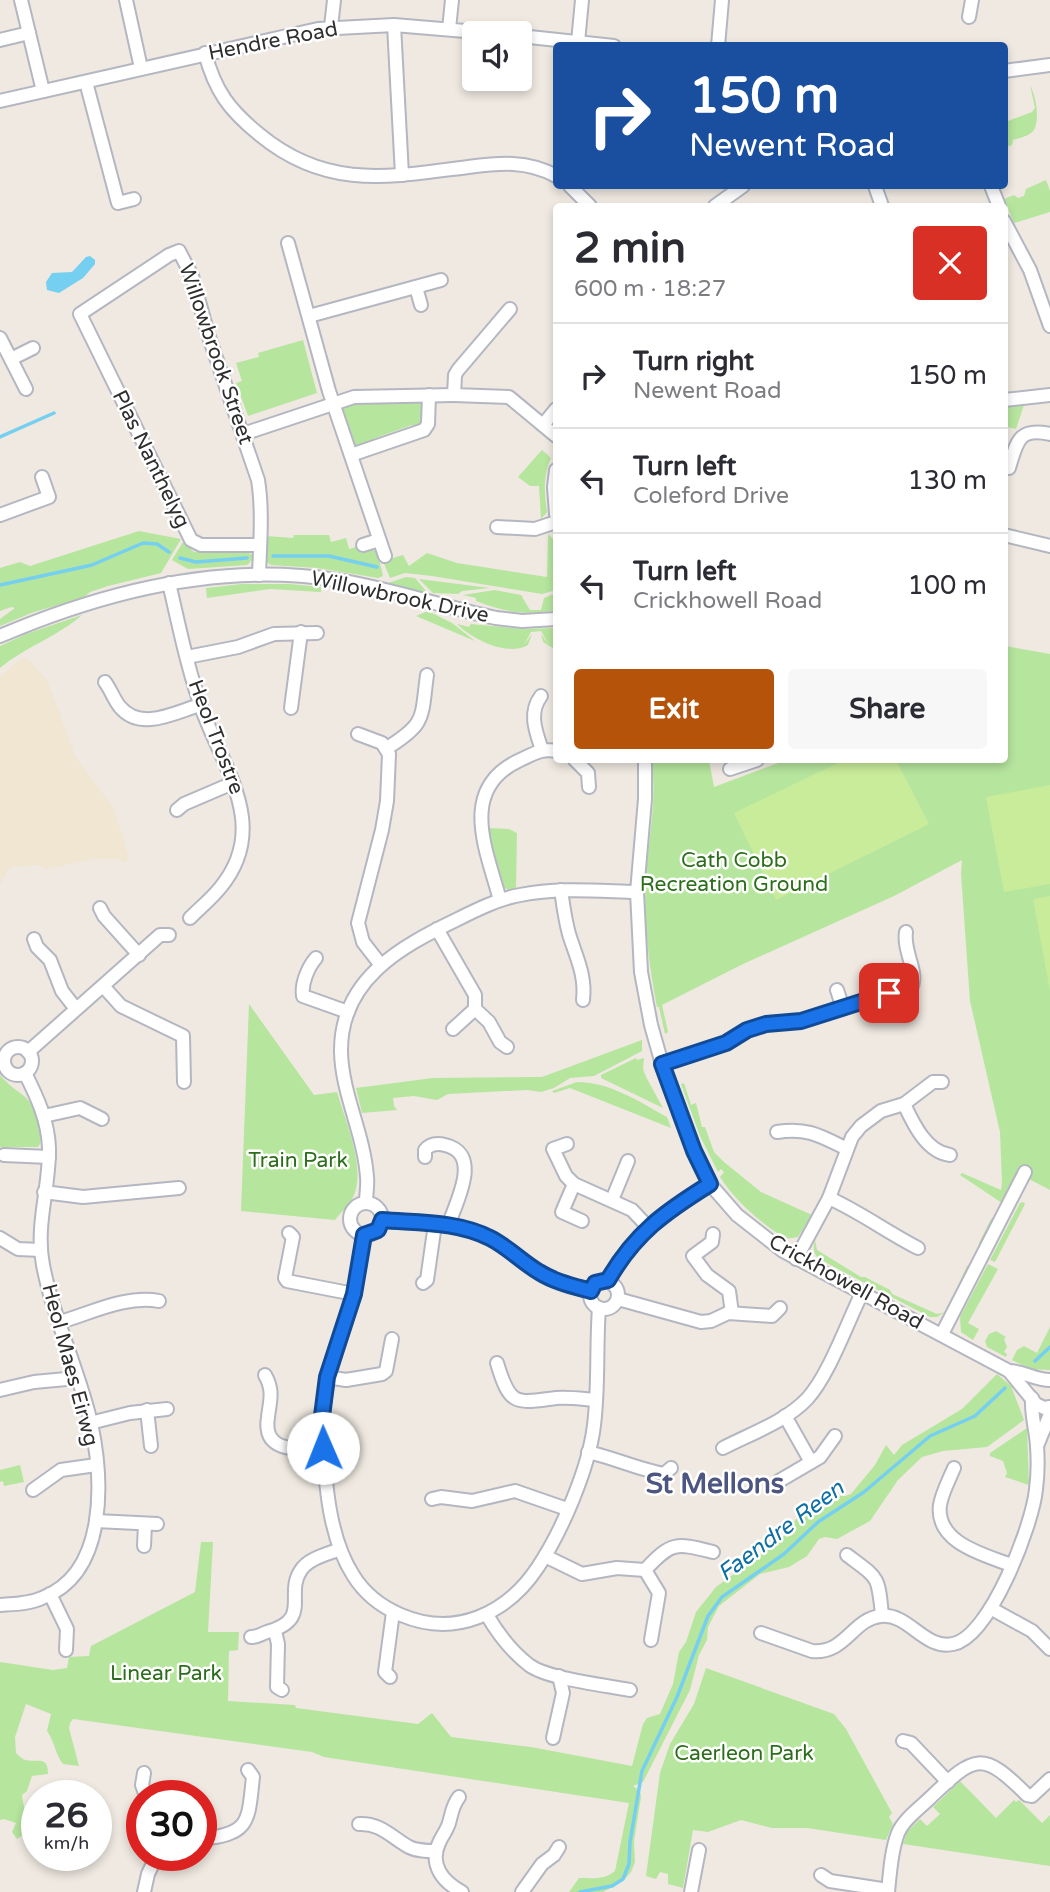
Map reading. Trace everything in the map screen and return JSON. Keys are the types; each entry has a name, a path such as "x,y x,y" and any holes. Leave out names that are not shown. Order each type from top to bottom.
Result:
{"street":[{"path":"21,0 43,91"},
{"path":"126,0 141,68"},
{"path":"331,27 334,0"},
{"path":"449,29 452,0"},
{"path":"532,37 578,42 582,0"},
{"path":"718,42 722,0"},
{"path":"969,17 972,0"},
{"path":"394,25 402,175"},
{"name":"Hendre Road","path":"0,101 302,31 331,27 394,25 462,30"},
{"path":"0,40 29,33"},
{"path":"205,53 214,85 221,97 247,125 283,152 302,162 354,176 380,177 502,163 531,165 553,175"},
{"path":"1008,70 1050,65"},
{"path":"86,82 118,203 134,199"},
{"path":"573,189 587,203"},
{"path":"719,203 739,189"},
{"path":"1008,229 1030,270 1050,326"},
{"path":"288,243 333,403 385,556"},
{"name":"Willowbrook Street","path":"80,314 177,247 192,276 208,334 258,480 259,575"},
{"path":"309,316 441,280"},
{"path":"416,287 421,305"},
{"path":"454,395 455,375 458,370 510,309"},
{"name":"Plas Nanthelyg","path":"80,314 191,540 201,545 260,545"},
{"path":"0,338 26,389"},
{"path":"10,359 33,348"},
{"path":"243,434 354,397 429,395 509,397 553,433"},
{"path":"351,455 424,430 428,424 429,395"},
{"path":"1008,400 1050,395"},
{"path":"543,425 553,413"},
{"path":"1009,468 1017,441 1022,436 1037,431 1050,434"},
{"path":"0,515 49,497 42,477"},
{"path":"497,527 535,529 553,523"},
{"path":"1008,536 1050,546"},
{"path":"363,545 379,540"},
{"name":"Willowbrook Drive","path":"0,636 64,612 169,583 211,577 259,575 336,580 514,621 553,619"},
{"name":"Heol Trostre","path":"169,583 200,705 242,808 243,828 239,850 222,886 190,918"},
{"path":"291,708 301,632"},
{"path":"187,657 238,647 274,634 317,633"},
{"path":"387,748 407,736 419,721 424,710 426,675"},
{"path":"105,682 121,708 135,718 154,719 200,705"},
{"path":"541,696 535,703 533,715 542,750"},
{"path":"358,734 375,738 387,748 390,764 384,821 358,923 363,942 380,964"},
{"path":"500,900 482,836 481,807 497,776 512,764 542,750 553,751"},
{"path":"578,763 588,773 589,787"},
{"name":"Crickhowell Road","path":"645,763 645,799 637,892 641,972 662,1064 694,1151 710,1184 745,1223 769,1242 796,1259 1009,1371 1032,1397"},
{"path":"730,769 748,763"},
{"path":"177,810 184,804 233,783"},
{"path":"561,890 569,934 580,965 583,1000"},
{"path":"366,1203 365,1158 343,1070 341,1049 348,1012 358,992 380,964 437,929 500,900 561,890 637,892"},
{"path":"100,908 139,955"},
{"path":"437,929 475,995 475,1009 453,1030"},
{"path":"662,1064 726,1043 740,1033 757,1027 801,1021 912,986 915,978 905,944 906,932"},
{"path":"28,1052 160,935 169,935"},
{"path":"34,939 37,947 50,960 61,991 76,1009"},
{"path":"316,958 310,965 302,990 303,996 348,1012"},
{"path":"103,986 128,1011 183,1036 184,1083"},
{"path":"837,990 843,1008"},
{"path":"475,1009 489,1022 500,1042 507,1047"},
{"path":"20,1047 28,1052 32,1062 25,1073 17,1074 8,1069 4,1050 20,1047"},
{"name":"Heol Maes Eirwg","path":"0,1605 29,1602 50,1594 73,1576 92,1545 96,1521 96,1465 90,1423 43,1267 41,1250 44,1192 49,1157 44,1116 25,1073"},
{"path":"796,1259 829,1198 852,1137 881,1111 904,1104 933,1082 942,1082"},
{"path":"904,1104 922,1137 942,1154 950,1155"},
{"path":"44,1116 80,1108 102,1119"},
{"path":"776,1132 801,1129 847,1149"},
{"path":"425,1157 428,1146 438,1144 456,1149 464,1158 465,1174 448,1226"},
{"path":"566,1144 553,1149 566,1176 574,1184 632,1210 648,1227"},
{"path":"4,1155 49,1157"},
{"path":"612,1200 628,1161"},
{"path":"942,1334 1019,1189 1025,1172"},
{"path":"574,1184 562,1212 582,1221"},
{"path":"608,1280 617,1287 618,1299 609,1308 599,1308 590,1299 595,1283 608,1280 623,1254 648,1227 673,1207 710,1184"},
{"path":"44,1192 83,1197 179,1188"},
{"path":"829,1198 918,1248"},
{"path":"366,1203 379,1209 382,1220 378,1230 364,1235 355,1230 351,1220 356,1207 366,1203"},
{"path":"382,1220 448,1226 490,1238 540,1273 591,1291"},
{"path":"422,1283 427,1280 435,1224"},
{"path":"289,1233 293,1237 285,1278 287,1281 354,1294"},
{"path":"713,1234 712,1242 693,1256 707,1275 729,1291 732,1313"},
{"path":"364,1235 354,1294 327,1377 322,1416 323,1448 332,1518 340,1549 360,1585 393,1612 434,1624 458,1623 487,1615 519,1592 545,1556 567,1509 588,1452 594,1424 599,1308"},
{"path":"0,1238 19,1249 41,1250"},
{"path":"723,1448 785,1416 807,1399 824,1374 862,1293"},
{"path":"60,1322 145,1298 159,1301"},
{"path":"618,1299 701,1322 732,1313 772,1317 780,1308"},
{"path":"327,1377 346,1380 382,1374 386,1371 392,1339"},
{"path":"496,1363 506,1389 522,1402 561,1398 595,1400"},
{"name":"Crickhowell Road","path":"1009,1371 1048,1380"},
{"path":"265,1375 272,1387 267,1420 272,1439 286,1448 323,1448"},
{"path":"0,1391 34,1382 59,1382 78,1378"},
{"path":"761,1633 820,1652 836,1646 867,1620 882,1615 898,1618 928,1639 947,1645 965,1640 992,1609 1035,1501 1037,1446 1032,1397 1035,1385 1048,1380"},
{"path":"1032,1397 1040,1406 1050,1407"},
{"path":"90,1423 147,1410 167,1409"},
{"path":"147,1410 151,1446"},
{"path":"1037,1446 1050,1414"},
{"path":"785,1416 811,1462"},
{"path":"779,1482 820,1457 835,1436"},
{"path":"588,1452 623,1461 632,1467 664,1474 671,1468"},
{"path":"33,1490 61,1470 96,1465"},
{"path":"954,1468 940,1504 944,1524 967,1548 1011,1565"},
{"path":"432,1499 441,1497 472,1501 515,1491 567,1509"},
{"path":"96,1521 151,1524 144,1546"},
{"path":"645,1570 664,1550 673,1547 682,1545 713,1552"},
{"path":"251,1637 275,1631 288,1622 296,1607 297,1578 300,1571 310,1562 340,1549"},
{"path":"847,1555 874,1576 879,1586 882,1615"},
{"path":"545,1556 582,1574 617,1568 645,1570"},
{"path":"645,1570 659,1593 651,1640"},
{"path":"50,1594 66,1629 66,1650"},
{"path":"992,1609 1032,1631 1050,1649"},
{"path":"390,1677 385,1672 393,1612"},
{"path":"487,1615 503,1642 531,1666 559,1676 630,1690"},
{"path":"275,1631 278,1644 277,1686 282,1690"},
{"path":"553,1738 563,1693 559,1676"},
{"path":"903,1741 911,1744 947,1782"},
{"path":"821,1875 830,1881 888,1891 895,1843 901,1827 966,1766 984,1763 1000,1769 1027,1795 1032,1796 1050,1779"},
{"path":"217,1838 225,1837 238,1830 249,1813 253,1777 248,1770"},
{"path":"143,1780 144,1773"},
{"path":"458,1797 452,1806 449,1823 436,1852 437,1866 444,1881 462,1892"},
{"path":"359,1824 376,1826 410,1847 436,1852"},
{"path":"522,1892 542,1864 554,1855 559,1847"},
{"path":"691,1892 699,1850"},
{"path":"144,1892 149,1871"}],"shaded area":[{"path":"26,658 47,680 76,758 114,809 129,858 125,863 118,859 96,859 45,869 40,865 10,867 0,884 0,677 21,659"}],"green space":[{"path":"1030,85 1036,107 1034,130 1013,140 1012,145 1008,146 1008,121 1032,112 1035,108"},
{"path":"1046,180 1050,191 1050,212 1014,223 1008,203 1004,199 1014,195 1018,198 1024,196 1026,189"},
{"path":"303,340 317,393 248,416 236,383 242,381 236,363 259,357 258,353"},
{"path":"361,402 419,402 424,406 423,424 417,428 412,425 375,438 373,443 359,447 355,445 343,411 345,407"},
{"path":"1025,402 1016,429 1008,427 1008,404"},
{"path":"542,450 551,458 545,484 547,512 541,519 539,486 530,486 518,477"},
{"path":"139,531 181,539 161,573 108,586 90,592 83,598 34,612 0,626 0,619 15,608 0,611 0,568 20,562 30,566"},
{"path":"548,534 553,539 553,591 542,594 405,573 390,578 383,561 403,555 409,566 427,553 457,563 547,577"},
{"path":"294,535 329,535 331,542 346,538 349,549 356,547 361,553 374,550 378,554 383,576 378,578 317,568 271,565 267,562 266,536 293,538"},
{"path":"183,542 194,552 249,553 252,560 247,565 188,569 172,560"},
{"path":"406,577 415,578 426,591 425,595 385,584"},
{"path":"419,579 490,588 462,591 458,594 433,593"},
{"path":"242,584 321,587 321,592 270,589 207,598 206,588"},
{"path":"495,590 521,595 530,610 541,610 544,598 553,594 553,610 516,612 486,605 476,601 476,598 463,595"},
{"path":"428,611 452,623 475,641 416,616"},
{"path":"82,615 62,630 0,668 0,646"},
{"path":"457,624 469,627 471,624 523,629 553,628 553,648 543,642 541,634 549,645 541,631 531,632 524,645 532,634 528,645 510,649 490,645"},
{"name":"Cath Cobb Recreation Ground","path":"1008,647 1050,654 1050,1190 1027,1178 948,1313 945,1312 967,1266 971,1265 991,1219 995,1217 1002,1203 960,1175 962,1173 1001,1190 1000,1132 970,1001 962,860 894,896 743,964 662,1005 668,1032 665,1034 654,991 646,927 645,894 653,803 651,763 710,763 714,787 778,763 1008,763"},
{"path":"838,763 898,763 929,824 776,900 734,813"},
{"path":"1050,785 1050,884 1004,892 986,797"},
{"path":"487,828 509,829 517,833 516,888 508,890 504,887"},
{"path":"1050,896 1050,991 1033,899"},
{"name":"Train Park","path":"249,1004 314,1095 337,1092 354,1146 358,1175 352,1199 335,1220 241,1211"},
{"path":"642,1040 642,1051 594,1076 570,1078 541,1092 527,1090 448,1094 437,1100 414,1096 393,1098 397,1110 362,1113 356,1088 433,1078 542,1077"},
{"path":"636,1058 644,1058 643,1069 646,1077 663,1108 601,1078 601,1075"},
{"path":"0,1075 33,1107 40,1135 38,1147 0,1147"},
{"path":"577,1082 601,1085 624,1094 667,1117 671,1128 570,1088 554,1093 552,1091"},
{"path":"684,1083 691,1105 696,1103 702,1127 705,1127 714,1152 761,1192 812,1215 798,1237 786,1239 777,1233 750,1212 720,1177 724,1172 721,1169 718,1172 700,1136 681,1084"},
{"path":"1020,1203 1025,1204 995,1262 990,1260"},
{"path":"815,1240 817,1250 861,1277 937,1314 944,1312 937,1317 930,1317 819,1259 814,1250"},
{"path":"988,1264 998,1269 968,1323 979,1329 973,1340 961,1332 960,1317"},
{"path":"1050,1327 1050,1370 1030,1369 1012,1360 1017,1350 1024,1346 1037,1353"},
{"path":"996,1331 1006,1337 1006,1357 987,1347 985,1341 989,1334"},
{"name":"Linear Park","path":"997,1374 1011,1386 1024,1420 987,1447 943,1451 922,1457 898,1480 870,1521 837,1539 819,1539 807,1556 789,1567 760,1574 719,1606 708,1627 707,1640 699,1655 690,1690 643,1782 633,1786 640,1791 641,1797 634,1841 635,1862 631,1872 623,1881 603,1892 569,1892 579,1878 603,1877 615,1871 629,1803 324,1757 312,1752 73,1719 69,1728 79,1766 63,1764 47,1731 51,1714 26,1704 15,1737 16,1753 25,1760 44,1762 48,1774 21,1780 21,1836 17,1839 12,1832 16,1823 0,1820 0,1662 53,1670 67,1668 69,1657 89,1656 91,1646 195,1592 201,1542 213,1542 208,1632 239,1632 238,1650 229,1651 228,1701 295,1705 296,1708 418,1724 432,1713 451,1737 531,1747 632,1766 643,1724 647,1718 660,1714 673,1684 679,1652 686,1642 696,1612 716,1587 781,1540 796,1519 820,1499 827,1495 851,1494 875,1465 886,1445 894,1455 902,1445 962,1409"},
{"path":"1027,1428 1029,1485 1005,1477 1007,1473 1003,1461 990,1456 990,1453"},
{"path":"20,1465 24,1482 4,1486 3,1481 0,1482 0,1470"},
{"name":"Caerleon Park","path":"706,1668 834,1714 846,1729 892,1813 889,1817 893,1824 886,1840 807,1828 772,1828 741,1820 708,1832 693,1830 683,1888 668,1884 668,1874 660,1872 656,1879 646,1876 660,1773 670,1744 694,1704"},
{"path":"960,1781 996,1818 1014,1800 1019,1800 1042,1823 1050,1815 1050,1866 903,1844 907,1832 920,1819 927,1826 940,1814 933,1807"}],"water":[{"path":"90,256 95,260 95,264 83,278 59,293 47,290 46,282 52,273 72,272"}],"waterway":[{"path":"0,437 54,413"},
{"path":"0,585 92,565 143,543 157,544 169,552"},
{"path":"273,556 329,556 377,567"},
{"path":"180,558 196,562 247,558"},
{"name":"Faendre Reen","path":"1035,1361 1050,1347"},
{"name":"Faendre Reen","path":"580,1892 612,1886 623,1879 629,1864 642,1771 677,1697 708,1616 722,1597 784,1554 818,1522 864,1492 930,1436 975,1416 1005,1388"}],"district":[{"name":"St Mellons","path":"715,1484"}],"route":[{"path":"323,1448 322,1416 330,1365 354,1294 364,1235 378,1230 382,1220 448,1226 481,1234 540,1273 591,1291 595,1283 608,1280 623,1254 648,1227 673,1207 710,1184 694,1151 662,1064 726,1043 740,1033 766,1024 801,1021 889,993"}]}
